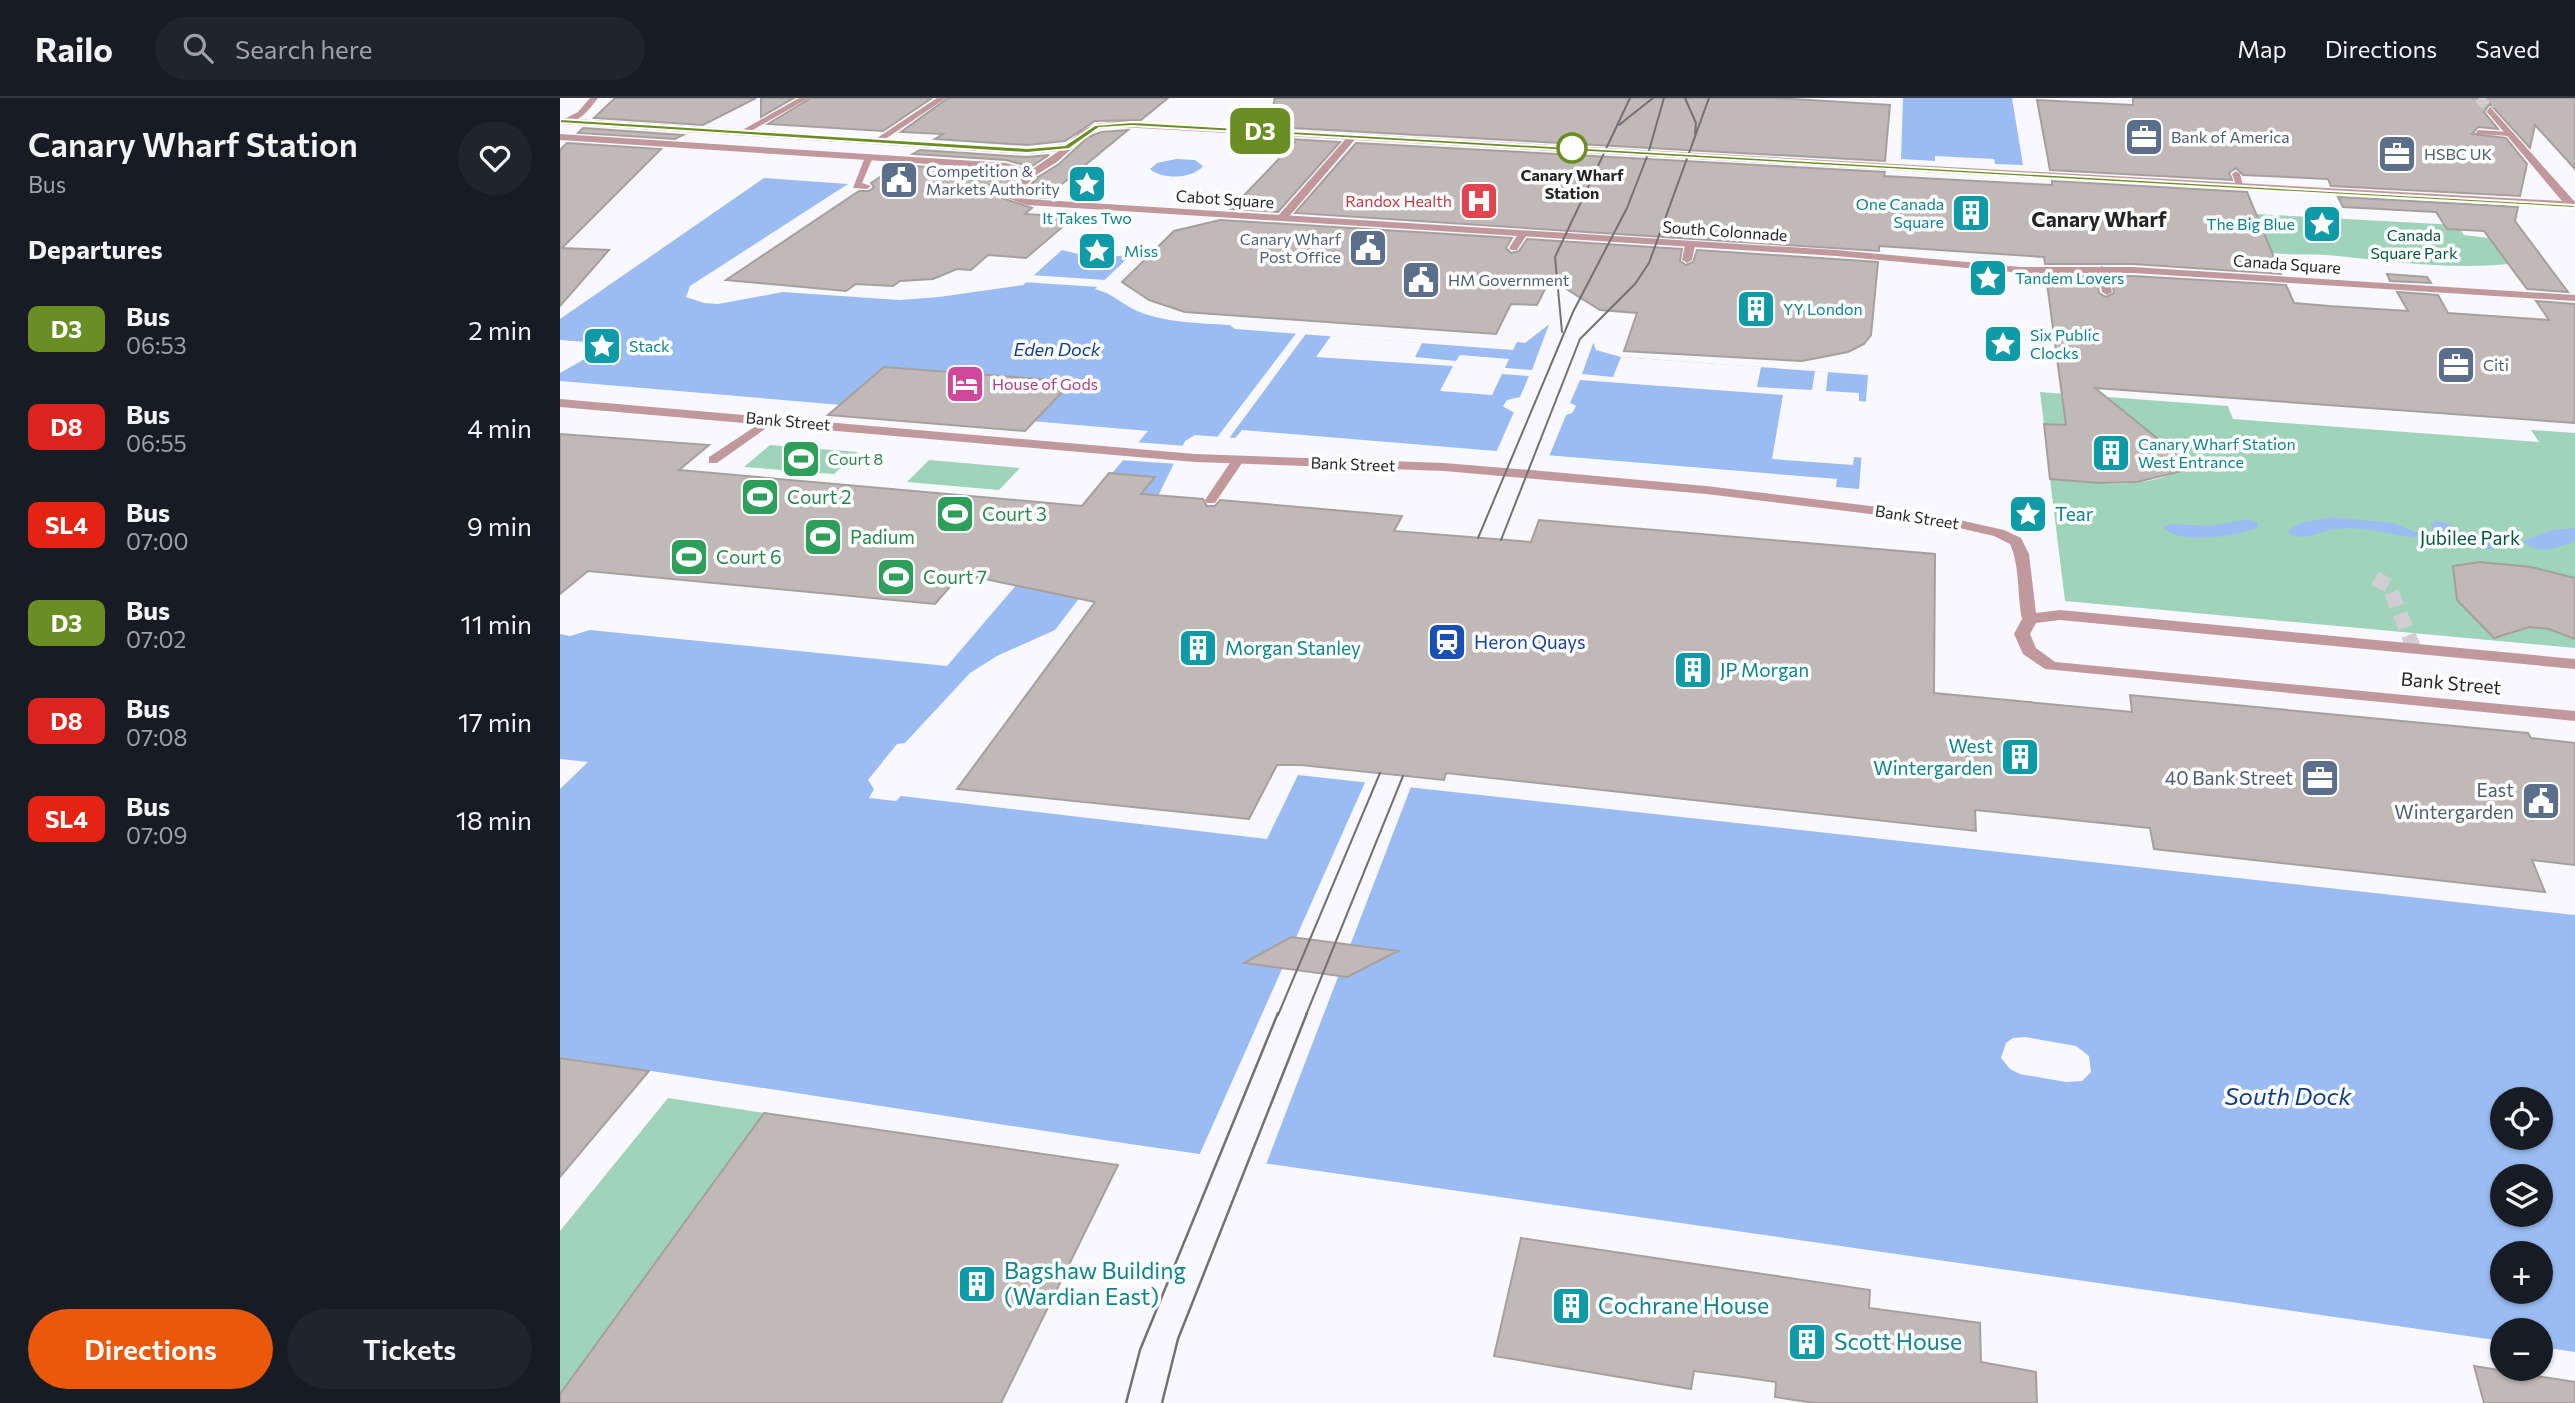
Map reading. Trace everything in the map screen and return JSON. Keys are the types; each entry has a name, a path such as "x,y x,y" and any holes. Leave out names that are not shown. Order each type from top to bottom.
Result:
{"street":[{"path":"2490,110 2572,205"},
{"path":"563,121 1027,151 1067,147"},
{"name":"Cabot Square","path":"1111,124 1353,136 1282,218 1010,199 1012,191 1029,179 1032,173 1054,160 1093,127 1111,124"},
{"path":"1353,136 1727,155 2572,205"},
{"path":"560,137 1006,166 1032,173"},
{"path":"826,154 850,148 856,143 853,140"},
{"name":"South Colonnade","path":"1282,218 1836,253 2021,270 2102,269 2165,272"},
{"name":"Canada Square","path":"2165,272 2575,298"},
{"name":"Bank Street","path":"560,403 771,419 1189,458 1444,467 1553,476 1828,503 1948,520 1999,533 2021,546 2025,598 2030,619"},
{"name":"Bank Street","path":"2575,663 2060,615 2030,619 2023,628 2024,642 2035,658 2051,666 2575,716"}],"lane":[{"path":"563,121 581,114 594,98"},
{"path":"741,133 805,98"},
{"path":"875,142 942,98"},
{"path":"2478,132 2511,134"},
{"path":"867,186 856,186 869,157"},
{"path":"2236,174 2241,187"},
{"path":"1514,248 1523,233"},
{"path":"1687,260 1690,245"},
{"path":"2102,269 2107,292"},
{"path":"713,460 771,419"},
{"path":"1211,500 1238,460"}],"green space":[{"name":"Canada Square Park","path":"2238,213 2457,225 2464,235 2512,241 2527,262 2456,266 2273,253 2265,251"},
{"name":"Jubilee Park","path":"2040,392 2228,406 2233,419 2539,442 2531,430 2575,433 2575,648 2065,601 2050,479 2130,483 2161,478 2176,472 2044,424"},
{"name":"Court 8","path":"770,445 858,452 834,474 744,467"},
{"path":"929,460 1020,468 999,490 907,482"},
{"path":"668,1098 764,1113 560,1394 560,1231"}],"water":[{"path":"1903,98 2012,98 2023,165 1995,164 1994,159 1935,156 1935,161 1901,159"},
{"path":"1176,159 1195,160 1203,166 1185,176 1162,175 1150,169 1157,163"},
{"name":"South Dock","path":"764,178 848,184 690,286 686,297 718,304 783,292 900,300 939,297 1023,285 1062,250 1094,258 1131,255 1095,289 1144,314 1169,320 1230,325 1235,329 1513,350 1517,342 1525,343 1552,322 1587,325 1596,350 1621,357 1868,375 1859,489 1836,487 1837,479 1242,430 1235,438 1195,435 1185,441 1159,494 1055,630 997,656 970,673 905,743 897,744 868,780 874,789 869,798 896,801 901,796 1267,839 1298,775 2575,915 2575,1352 2553,1349 2553,1318 2490,1318 2490,1339 1130,1144 560,1057 560,789 588,762 560,759 560,634 570,636 590,630 947,666 1148,431 560,381 560,319","holes":["1507,400 1565,401 1576,406 1572,413 1513,412 1504,407"]},
{"path":"2330,517 2393,523 2420,534 2414,538 2347,528 2300,537 2289,533 2288,530 2301,523"},
{"path":"2248,519 2258,523 2257,528 2208,538 2181,536 2163,527 2171,524 2211,526"},
{"path":"2436,521 2468,533 2492,536 2504,545 2487,549 2466,545 2432,527 2431,523"},
{"path":"2575,528 2575,541 2555,548 2535,549 2523,541 2552,530"}],"pier":[{"path":"1030,275 1106,280 1099,287 1022,282"},
{"path":"1551,319 1590,323 1595,338 1582,374 1613,377 1621,357 1761,367 1757,387 1812,390 1815,371 1828,372 1826,391 1859,393 1859,401 1870,402 1865,458 1854,457 1853,465 1772,459 1783,395 1580,380 1570,403 1576,406 1572,413 1566,415 1548,459 1495,455 1514,412 1503,406 1507,400 1520,397 1529,376 1502,374 1492,395 1440,391 1453,366 1316,357 1331,336 1422,343 1415,357 1456,361 1460,355 1509,359 1505,368 1532,370"},
{"path":"1298,331 1301,334 1308,331 1227,441 1215,440"},
{"path":"560,340 611,344 560,373"},
{"path":"1134,442 1187,446 1178,464 1120,460"},
{"path":"1367,778 1412,784 1265,1167 1198,1158"},
{"path":"2025,1037 2076,1046 2089,1056 2091,1072 2082,1081 2066,1082 2020,1074 2010,1069 2001,1058 2006,1043 2013,1038"}],"building":[{"path":"615,98 756,98 703,125 594,118"},
{"path":"761,98 794,98 761,117"},
{"path":"811,98 932,98 883,131 768,124"},
{"path":"948,98 1168,98 1141,120 1095,121 1065,141 1027,145 935,139 943,134 901,132"},
{"path":"1275,98 1776,98 1890,105 1885,161 1274,127 1269,123"},
{"path":"2133,98 2575,98 2575,169 2535,125 2530,148 2490,104 2484,112 2498,129 2478,127 2472,134 2506,138 2527,164 2520,196 2331,186 2328,179 2243,175 2236,168 2229,173 2232,180 2050,170 2037,100 2133,105"},
{"path":"583,128 683,135 675,139 578,133"},
{"path":"1128,130 1045,198 1021,195 1038,177 1059,164 1088,137 1101,132"},
{"path":"1291,139 1340,142 1278,212 1231,209 1295,142"},
{"path":"567,143 661,149 562,248 609,250 560,306 560,150"},
{"path":"1356,143 1885,172 1884,176 2052,185 2052,181 2247,192 2281,274 2133,264 2045,264 2044,257 1879,246 1879,251 1295,213"},
{"path":"920,150 1027,157 1049,155 1031,167 1006,160 913,154"},
{"path":"898,165 1021,175 1002,198 1032,208 1025,214 1074,217 1026,258 988,255 971,270 957,269 933,279 900,281 893,286 856,284 846,291 726,280 859,191 869,191 874,187 871,183"},
{"path":"2338,197 2518,207 2515,221 2568,292 2527,289 2484,231 2447,229 2436,212 2343,207"},
{"path":"1220,220 1512,238 1506,248 1511,253 1519,251 1527,239 1682,249 1680,261 1686,265 1693,262 1697,250 1878,262 1871,335 1864,344 1848,352 1802,361 1624,351 1637,313 1600,310 1550,279 1537,305 1511,304 1496,334 1185,312 1149,300 1122,282 1174,231"},
{"path":"2387,274 2427,277 2431,283 2390,281"},
{"path":"2046,276 2096,276 2099,293 2106,297 2114,293 2111,276 2133,276 2286,285 2294,303 2408,311 2397,292 2438,295 2448,313 2549,320 2536,301 2575,304 2575,423 2095,388 2194,468 2137,482 2100,483 2050,479 2044,424 2066,425"},
{"path":"884,367 1065,381 1061,386 1068,386 1025,431 828,415"},
{"path":"560,434 709,445 679,470 1082,506 1109,473 1155,477 1141,494 1203,499 1207,506 1215,506 1220,500 1402,516 1394,531 1531,542 1539,520 1935,554 1934,693 2132,712 2130,695 2528,733 2531,738 2575,743 2575,865 2532,860 2545,892 2154,849 2150,828 1975,810 1976,831 1446,773 1444,780 1301,765 1277,765 1249,819 957,789 1095,602 961,574 935,604 588,571 560,594"},
{"path":"2480,562 2531,567 2575,578 2575,639 2549,629 2529,627 2494,638 2457,600 2453,566"},
{"path":"1291,937 1398,951 1347,977 1244,963"},
{"path":"560,1058 649,1071 560,1177"},
{"path":"764,1113 1118,1165 1001,1403 560,1403 560,1394"},
{"path":"1521,1238 1870,1290 1869,1308 1980,1323 1981,1362 2036,1372 2037,1403 1815,1403 1775,1397 1776,1382 1742,1377 1694,1371 1691,1389 1494,1356"},
{"path":"2474,1366 2490,1369 2490,1381 2553,1381 2553,1379 2575,1382 2575,1403 2484,1403"}],"tunnel":[{"path":"2479,98 2490,110"},
{"path":"2375,578 2389,586 2414,649"}],"tram line":[{"path":"1562,332 1555,257 1630,98"},
{"path":"1619,125 1653,98"},
{"path":"1478,538 1573,312 1627,208 1648,154 1664,98"},
{"path":"1685,98 1696,123 1695,134"},
{"path":"1501,540 1580,339 1635,284 1649,263 1709,98"},
{"path":"1278,1015 1380,773"},
{"path":"1306,1015 1403,776"},
{"path":"1126,1403 1140,1350 1278,1013"},
{"path":"1162,1403 1178,1339 1307,1013"}],"bus line":[{"name":"D3","path":"560,121 1027,151 1067,147 1076,143 1093,127 1132,124 2575,205"}],"place":[{"name":"Bank of America","path":"2144,137"},
{"name":"Canary Wharf Station","path":"1572,148"},
{"name":"HSBC UK","path":"2397,154"},
{"name":"Competition & Markets Authority","path":"899,180"},
{"name":"It Takes Two","path":"1087,184"},
{"name":"Randox Health","path":"1479,201"},
{"name":"One Canada Square","path":"1971,213"},
{"name":"The Big Blue","path":"2322,224"},
{"name":"Canary Wharf Post Office","path":"1368,248"},
{"name":"Miss","path":"1097,251"},
{"name":"Tandem Lovers","path":"1988,278"},
{"name":"HM Government","path":"1421,280"},
{"name":"YY London","path":"1756,309"},
{"name":"Six Public Clocks","path":"2003,344"},
{"name":"Stack","path":"602,346"},
{"name":"Citi","path":"2456,365"},
{"name":"House of Gods","path":"965,384"},
{"name":"Canary Wharf Station West Entrance","path":"2111,453"},
{"name":"Court 8","path":"801,459"},
{"name":"Court 2","path":"760,497"},
{"name":"Court 3","path":"955,514"},
{"name":"Tear","path":"2028,514"},
{"name":"Padium","path":"823,537"},
{"name":"Court 6","path":"689,557"},
{"name":"Court 7","path":"896,577"},
{"name":"Heron Quays","path":"1447,642"},
{"name":"Morgan Stanley","path":"1198,648"},
{"name":"JP Morgan","path":"1693,670"},
{"name":"West Wintergarden","path":"2020,757"},
{"name":"40 Bank Street","path":"2320,778"},
{"name":"East Wintergarden","path":"2541,801"},
{"name":"Bagshaw Building (Wardian East)","path":"977,1284"},
{"name":"Cochrane House","path":"1571,1306"},
{"name":"Scott House","path":"1807,1342"}],"district":[{"name":"Canary Wharf","path":"2099,220"}],"water label":[{"name":"Eden Dock","path":"1057,350"}]}
